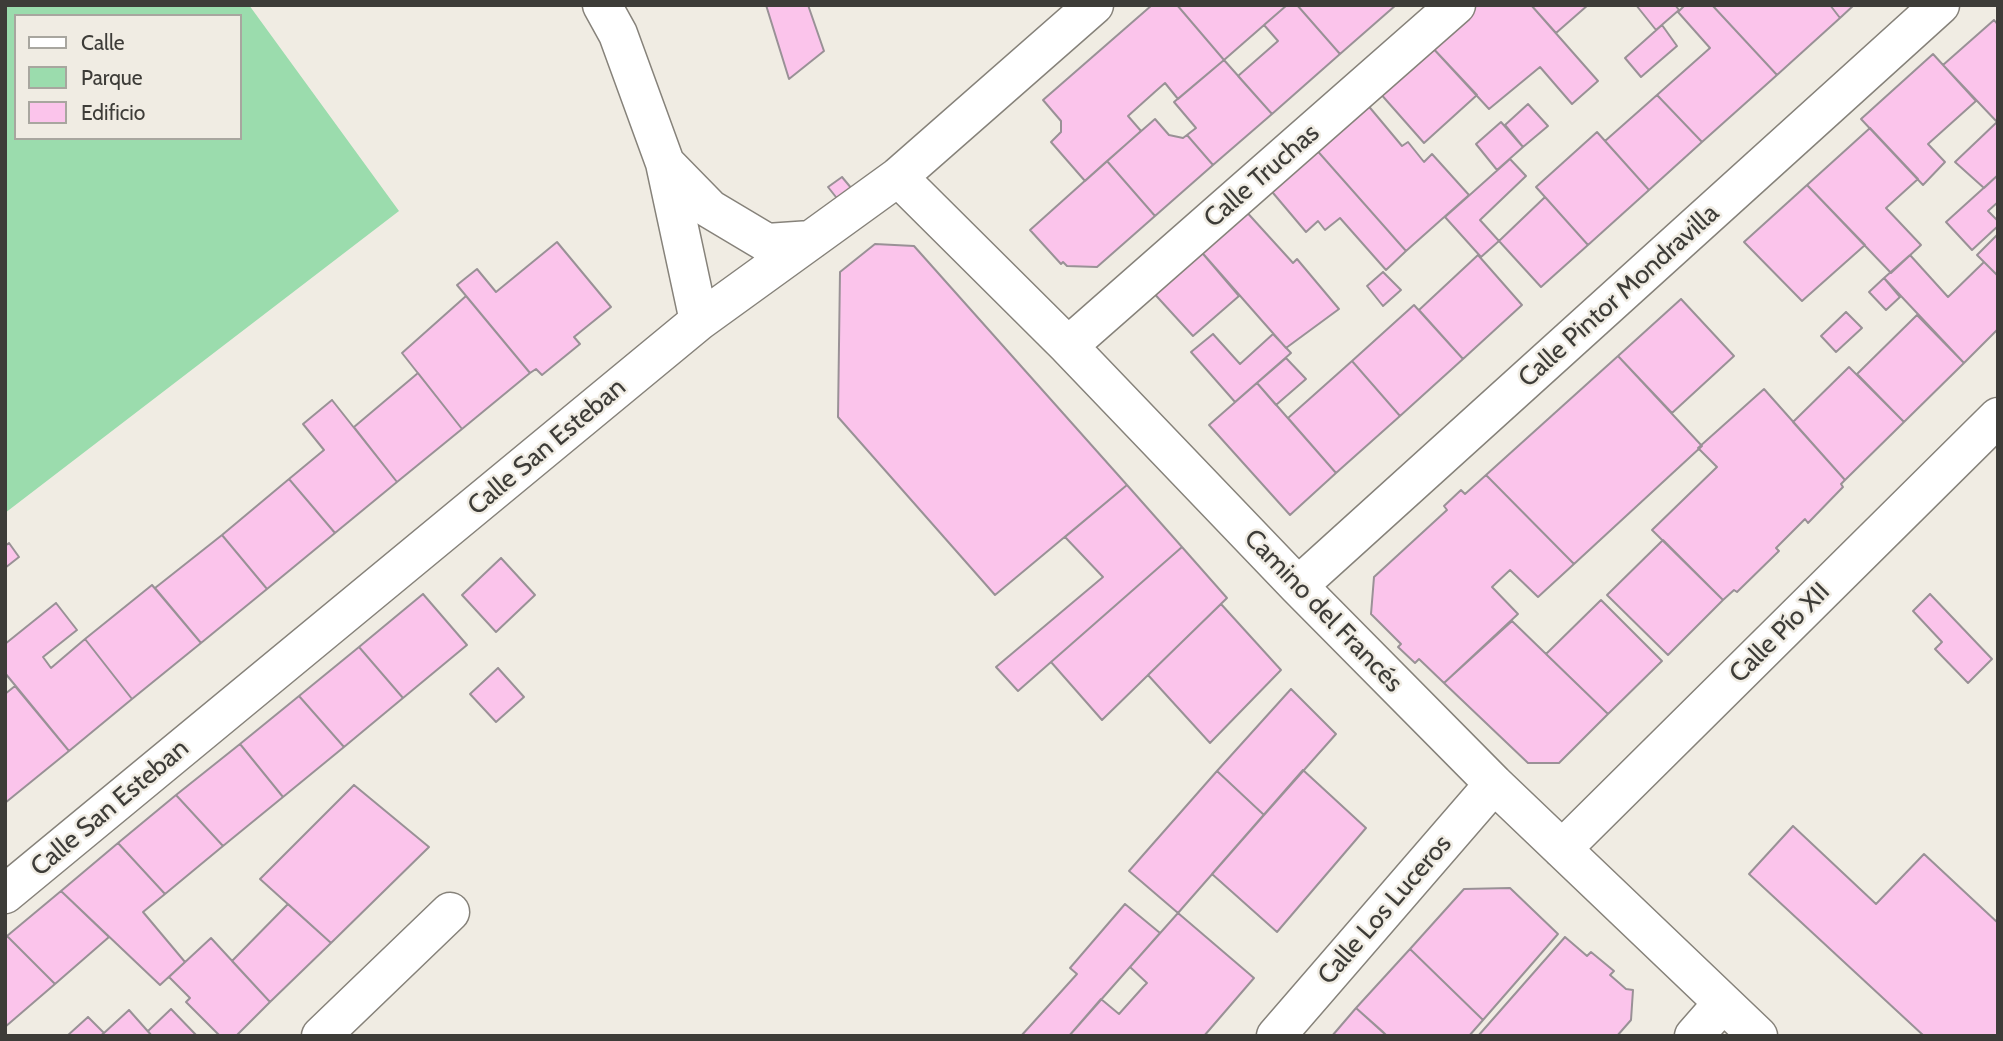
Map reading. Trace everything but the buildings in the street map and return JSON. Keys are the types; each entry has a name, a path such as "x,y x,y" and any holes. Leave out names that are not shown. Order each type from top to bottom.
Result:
{"street":[{"path":"601,5 618,34 665,163 699,321"},
{"name":"Calle San Esteban","path":"5,894 699,321 898,177 1094,5"},
{"name":"Calle Truchas","path":"1068,346 1456,5"},
{"name":"Calle Pintor Mondravilla","path":"1298,586 1940,5"},
{"path":"665,163 710,209 767,243 811,240"},
{"name":"Camino del Francés","path":"898,177 1068,346 1493,784 1758,1036"},
{"name":"Calle Pío XII","path":"1562,849 1998,417"},
{"name":"Calle Los Luceros","path":"1276,1036 1493,784"},
{"path":"321,1036 450,912"},
{"path":"1694,1036 1723,1004"}],"green space":[{"path":"5,5 249,5 399,211 5,513"}]}
